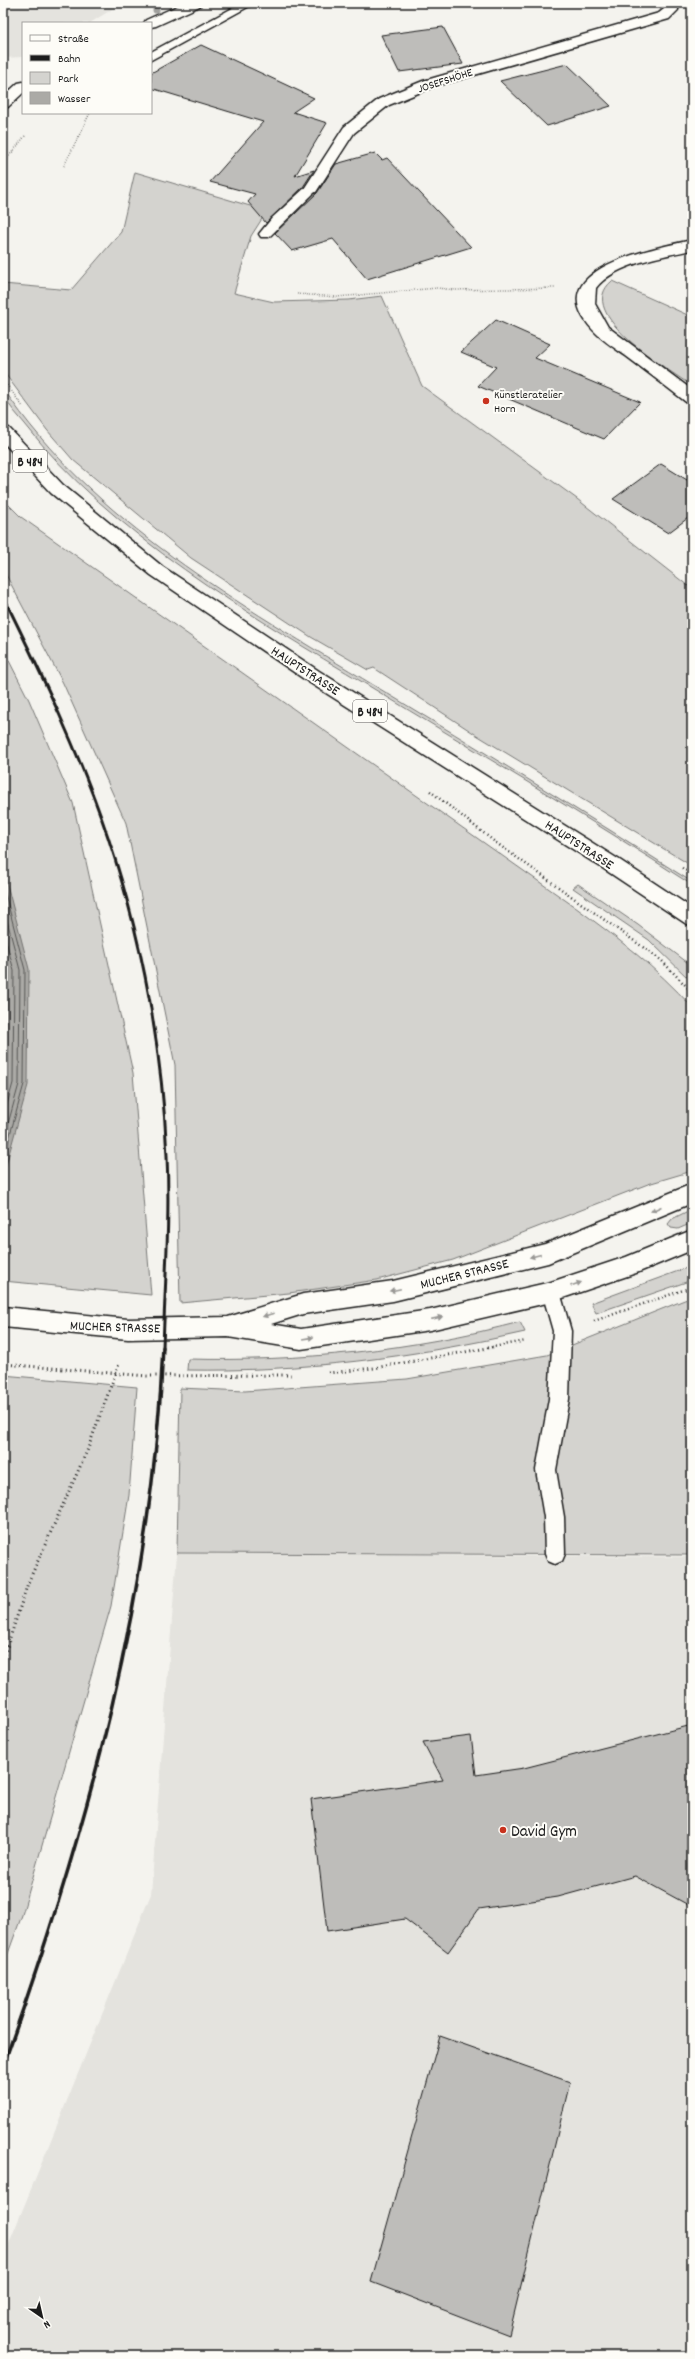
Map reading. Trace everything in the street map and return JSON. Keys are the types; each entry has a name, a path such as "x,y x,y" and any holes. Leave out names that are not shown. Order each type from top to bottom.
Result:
{"main road":[{"path":"152,23 195,3"},
{"name":"JOSEFSHÖHE","path":"311,189 349,130 384,102 428,84 664,16 671,10 671,3"},
{"path":"3,104 22,87"},
{"path":"692,245 662,252 614,267 596,278 588,287 587,304 591,315 602,330 692,398"},
{"name":"HAUPTSTRASSE","path":"3,432 57,490 157,571 313,676 611,864 692,918"},
{"name":"MUCHER STRASSE","path":"228,1327 303,1304 393,1291 548,1252 626,1222 692,1193"},
{"name":"MUCHER STRASSE","path":"3,1317 64,1324 128,1328 228,1327 301,1339 430,1320 551,1292 632,1265 692,1240"}],"lane":[{"path":"152,56 250,3"},
{"name":"JOSEFSHÖHE","path":"265,234 276,220 311,189"},
{"path":"551,1292 562,1332 559,1399 546,1470 554,1517 556,1554"}],"path":[{"path":"64,166 90,114"},
{"path":"3,164 25,136"},
{"path":"297,294 337,297 437,288 455,290 588,287"},
{"path":"3,379 26,411"},
{"path":"679,866 692,874"},
{"path":"3,1659 28,1583 88,1451 116,1376 128,1328"},
{"path":"3,1364 53,1370"}],"shaded area":[{"path":"3,3 122,3 92,22 22,22 22,57 3,58"},
{"path":"177,1553 692,1557 692,2356 3,2356 3,2258 151,1894"}],"green space":[{"path":"135,172 267,211 251,236 234,293 274,302 349,300 382,296 422,386 577,499 692,589 692,866 475,734 374,668 368,670 311,637 191,558 73,460 47,430 3,371 3,284 71,290 121,232"},
{"path":"612,281 692,317 692,386 646,354 614,325 605,309 603,294"},
{"path":"3,388 39,436 80,480 125,520 172,556 273,624 574,807 692,882 692,885 572,809 277,631 185,570 140,537 98,501 60,464 11,407 5,398"},
{"path":"3,499 21,517 575,907 621,942 678,992 692,1007 692,1171 648,1184 453,1260 377,1280 289,1293 180,1303 175,1065 126,823 63,683 3,569"},
{"path":"3,649 29,700 73,803 133,1073 151,1295 3,1281"},
{"path":"578,884 638,925 692,966 692,982 649,940 573,888"},
{"path":"692,1209 692,1223 678,1229 671,1228 668,1224 672,1219"},
{"path":"692,1266 692,1280 596,1313 591,1303"},
{"path":"692,1297 692,1555 177,1553 180,1388 245,1391 407,1379 547,1355"},
{"path":"520,1322 525,1332 399,1356 272,1368 187,1370 188,1359 272,1358 356,1352 438,1340"},
{"path":"3,1375 137,1387 129,1495 111,1606 22,1915 3,1967"}],"water":[{"path":"3,869 29,969 28,1085 3,1176"}],"building":[{"path":"443,27 463,64 399,72 381,35"},
{"path":"201,45 314,98 293,112 327,123 295,176 314,170 303,187 266,223 248,202 255,194 210,182 263,122 152,88 152,72"},
{"path":"567,64 611,106 547,126 500,81"},
{"path":"375,153 382,160 387,158 471,247 367,279 333,239 292,251 275,233 317,193 336,164"},
{"path":"496,320 550,344 535,358 640,402 604,439 478,386 496,367 461,352"},
{"path":"661,464 692,483 692,515 668,533 613,499"},
{"name":"David Gym","path":"692,1725 692,1907 635,1876 558,1897 479,1909 448,1952 405,1919 327,1931 311,1799 443,1780 423,1742 471,1736 476,1775 524,1768"},
{"path":"440,2036 570,2082 509,2335 371,2282"}],"railway":[{"path":"3,596 60,715 97,806 120,876 140,954 155,1034 167,1156 168,1228 163,1348"},
{"path":"3,2066 62,1891 110,1712 130,1622 145,1531 157,1439 163,1347"}],"place":[{"name":"Künstleratelier Horn","path":"486,401"},
{"name":"David Gym","path":"503,1830"}]}
